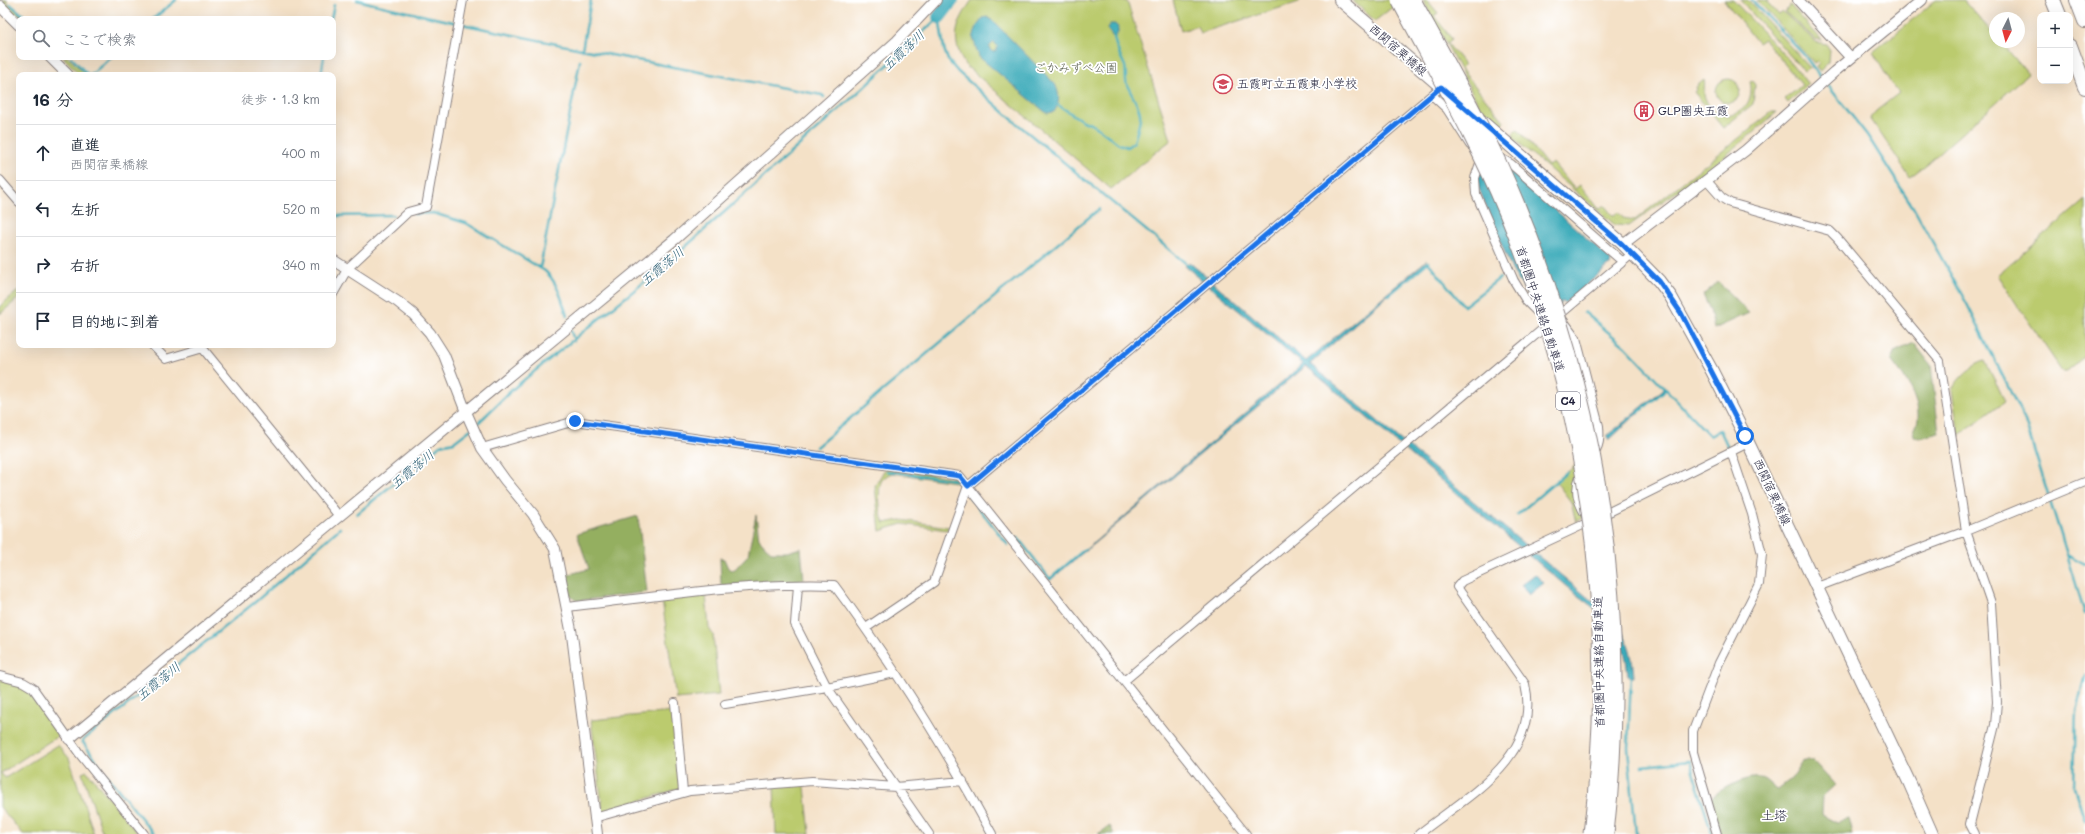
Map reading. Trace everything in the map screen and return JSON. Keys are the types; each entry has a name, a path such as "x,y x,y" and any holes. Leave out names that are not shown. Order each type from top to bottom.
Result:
{"highway":[{"name":"首都圏中央連絡自動車道","path":"1399,0 1468,129 1506,210 1533,279 1557,354 1574,424 1587,490 1596,565 1601,634 1600,739 1591,834"},
{"name":"首都圏中央連絡自動車道","path":"1413,0 1479,124 1518,205 1555,305 1569,350 1587,422 1601,497 1609,563 1614,635 1614,740 1606,834"},
{"path":"2053,0 2058,12"},
{"path":"2077,0 2085,21"},
{"path":"2071,48 2085,87"}],"main road":[{"name":"西関宿栗橋線","path":"1340,0 1436,91 1622,244 1659,281 1681,313 1748,442 1932,834"}],"street":[{"path":"336,289 348,268 408,212 426,207 463,0"},
{"path":"69,739 339,516 467,415 674,240 897,41 936,0"},
{"path":"1798,0 1851,58"},
{"path":"1622,244 1758,140 1834,72 1922,0"},
{"path":"0,6 16,22"},
{"path":"53,60 65,72"},
{"path":"866,628 934,582 968,486 1436,91 1468,143 1484,153 1498,156 1511,164 1623,262"},
{"path":"1484,153 1475,178 1476,194 1514,281 1527,302 1549,324"},
{"path":"0,180 16,199"},
{"path":"1706,180 1722,198 1730,203 1830,231 1940,361 1966,531 1991,603 1997,702 1995,726 1970,824 1975,834"},
{"path":"1124,681 1632,254"},
{"path":"336,262 398,302 413,314 430,333 444,355 467,415 482,448 504,480 533,514 555,549 572,636 597,834"},
{"path":"1560,315 1576,338 1600,439 1598,449 1577,482 1578,501 1588,522"},
{"path":"155,348 166,359 198,348"},
{"path":"202,348 339,516"},
{"path":"482,448 575,421 960,476 1246,834"},
{"path":"1419,834 1494,776 1508,760 1522,733 1527,695 1525,684 1456,588 1462,581 1588,522 1731,452 1748,442"},
{"path":"1717,834 1693,752 1693,731 1719,663 1759,584 1762,554 1752,514 1731,452"},
{"path":"1817,587 1966,531 2085,482"},
{"path":"566,607 723,589 798,585 834,585 866,628 895,673 963,781 992,834"},
{"path":"798,585 795,624 827,687 929,834"},
{"path":"725,704 827,687 895,673"},
{"path":"0,676 30,685 69,739 144,834"},
{"path":"675,703 683,792"},
{"path":"594,818 683,792 812,781 896,787 963,781"}],"green space":[{"path":"3,0 7,0 7,3 22,16 17,16 3,4"},
{"name":"ごかみずべ公園","path":"972,0 1127,1 1171,140 1111,189 965,65 960,55 956,39 962,16"},
{"path":"1173,0 1297,0 1299,2 1200,33 1197,26 1181,31"},
{"path":"1352,0 1392,0 1395,5 1375,21"},
{"path":"1423,0 1427,0 1438,13 1434,16 1452,39 1447,43 1465,65 1461,69 1504,121 1500,127 1483,113"},
{"path":"1724,0 1733,0 1787,58 1808,84 1788,103 1785,99 1802,85 1764,39 1758,43"},
{"path":"1740,0 1748,0 1810,68 1805,72"},
{"path":"1757,0 1768,0 1767,2 1779,15 1783,12 1816,42 1826,44 1830,50 1829,62 1820,71 1816,66 1819,63 1817,61 1814,63"},
{"path":"1936,0 1964,0 1989,29 1989,48 2006,48 2028,74 1927,164 1910,177 1870,118 1876,111 1899,93 1890,82 1873,52"},
{"path":"1790,5 1822,40 1815,39 1785,12"},
{"path":"66,60 71,60 83,72 77,72"},
{"path":"1728,79 1737,82 1740,91 1737,100 1728,103 1719,100 1716,91 1719,82"},
{"path":"1704,80 1704,95 1706,100 1712,109 1719,114 1736,114 1743,109 1748,102 1751,93 1750,82 1752,81 1755,85 1753,104 1723,128 1694,92 1697,89 1696,87"},
{"path":"1772,112 1777,112 1723,158 1629,226 1615,225 1513,138 1514,136 1512,134 1518,129 1548,166 1553,163 1575,189 1580,185 1599,209 1604,205 1613,216 1618,212 1623,218 1635,220"},
{"path":"2085,200 2085,356 2067,371 2062,371 1997,275"},
{"path":"1718,282 1749,313 1714,329 1710,310 1703,295"},
{"path":"16,293 16,301 0,314 0,306"},
{"path":"1914,343 1931,365 1939,433 1919,438 1915,437 1913,433 1917,424 1918,416 1915,399 1892,360 1894,352"},
{"path":"1985,361 2005,401 1959,435 1952,390 1966,372 1975,365"},
{"path":"1577,464 1574,485 1583,518 1576,522 1571,502 1556,482"},
{"path":"886,467 957,478 962,482 961,485 955,482 892,473 884,478 880,484 881,515 884,523 901,520 949,527 947,530 902,524 880,531 875,486"},
{"path":"756,515 759,539 771,552 787,552 801,548 804,580 721,586 720,558 724,559 728,568 731,570 735,569 748,555"},
{"path":"638,516 647,592 577,601 570,596 566,575 589,569 577,534"},
{"path":"706,595 709,628 713,635 719,695 676,699 662,600"},
{"path":"0,679 24,685 30,689 61,734 1,773 5,778 58,745 69,758 94,834 23,834 0,807"},
{"path":"672,712 681,788 603,812 591,720"},
{"path":"1803,761 1813,761 1835,785 1823,796 1822,814 1837,822 1848,819 1852,834 1720,834 1710,799 1714,795 1740,781 1754,778 1765,779 1778,789 1792,778"},
{"path":"87,771 138,834 103,834 82,773"},
{"path":"803,784 805,787 810,834 776,834 774,785"},
{"path":"1110,826 1114,834 1098,834"}],"water":[{"path":"987,17 992,20 1055,84 1059,98 1054,112 1047,113 1044,111 979,57 973,38 977,26 983,18","holes":["994,42 998,47 994,52 991,51 989,47"]},
{"path":"1110,24 1115,24 1118,27 1118,33 1115,37 1113,37 1107,29"},
{"path":"1484,160 1502,163 1510,169 1611,260 1610,265 1565,303 1562,301 1554,314 1532,302 1512,270 1479,189 1478,179"},
{"path":"1427,260 1310,364 1605,612 1618,626 1627,641 1632,657 1634,677 1628,677 1626,661 1619,637 1606,619 1597,610 1574,593 1306,366 1049,581 1303,364 1185,266 1189,262 1306,361"},
{"path":"1666,387 1609,440 1607,436"},
{"path":"1535,574 1544,583 1529,595 1521,585"}],"waterway":[{"path":"157,16 176,0"},
{"path":"357,0 531,39 822,95 824,97"},
{"path":"582,50 591,0"},
{"name":"五霞落川","path":"939,17 952,0"},
{"path":"1752,0 1804,55 1822,79"},
{"path":"10,4 24,16"},
{"path":"332,16 334,5"},
{"path":"939,17 944,49 948,60 958,72 1014,121 1189,266"},
{"name":"五霞落川","path":"475,426 514,388 664,266 862,89 939,17"},
{"path":"1058,105 1081,120 1095,126 1119,144 1127,147 1134,142 1139,124 1140,113 1127,85 1125,66 1117,49 1114,37"},
{"path":"74,60 85,72"},
{"path":"94,72 108,60"},
{"path":"322,72 324,60"},
{"path":"540,268 580,61"},
{"path":"1826,83 1867,135 1913,207 1967,304 2025,421 2067,554 2085,564"},
{"path":"816,447 1099,209"},
{"path":"414,214 433,213 466,223 545,271 556,286 567,316"},
{"path":"336,216 393,215"},
{"path":"1389,295 1428,262 1464,306 1500,278"},
{"path":"1584,312 1626,347 1710,436 1720,430 1728,447"},
{"name":"五霞落川","path":"571,331 574,341"},
{"path":"1639,412 1666,389"},
{"name":"五霞落川","path":"357,514 440,445 454,442 471,429"},
{"path":"887,471 956,480 959,483"},
{"path":"1517,515 1567,472"},
{"path":"970,497 1008,545"},
{"name":"五霞落川","path":"154,834 109,778 82,741 254,603 340,528"},
{"path":"1018,538 1050,579 1085,549"},
{"path":"2067,554 2085,614"},
{"path":"1631,675 1628,748 1636,834"},
{"path":"2085,676 2076,710 2074,787 2085,821"},
{"path":"1642,766 1690,761 1712,834"}],"place":[{"name":"五霞町立五霞東小学校","path":"1223,84"},
{"name":"GLP圏央五霞","path":"1644,111"}],"district":[{"name":"土塔","path":"1774,815"}],"route":[{"path":"575,421 647,430 960,476 968,486 1441,87 1622,244 1659,281 1681,313 1745,436"}]}
